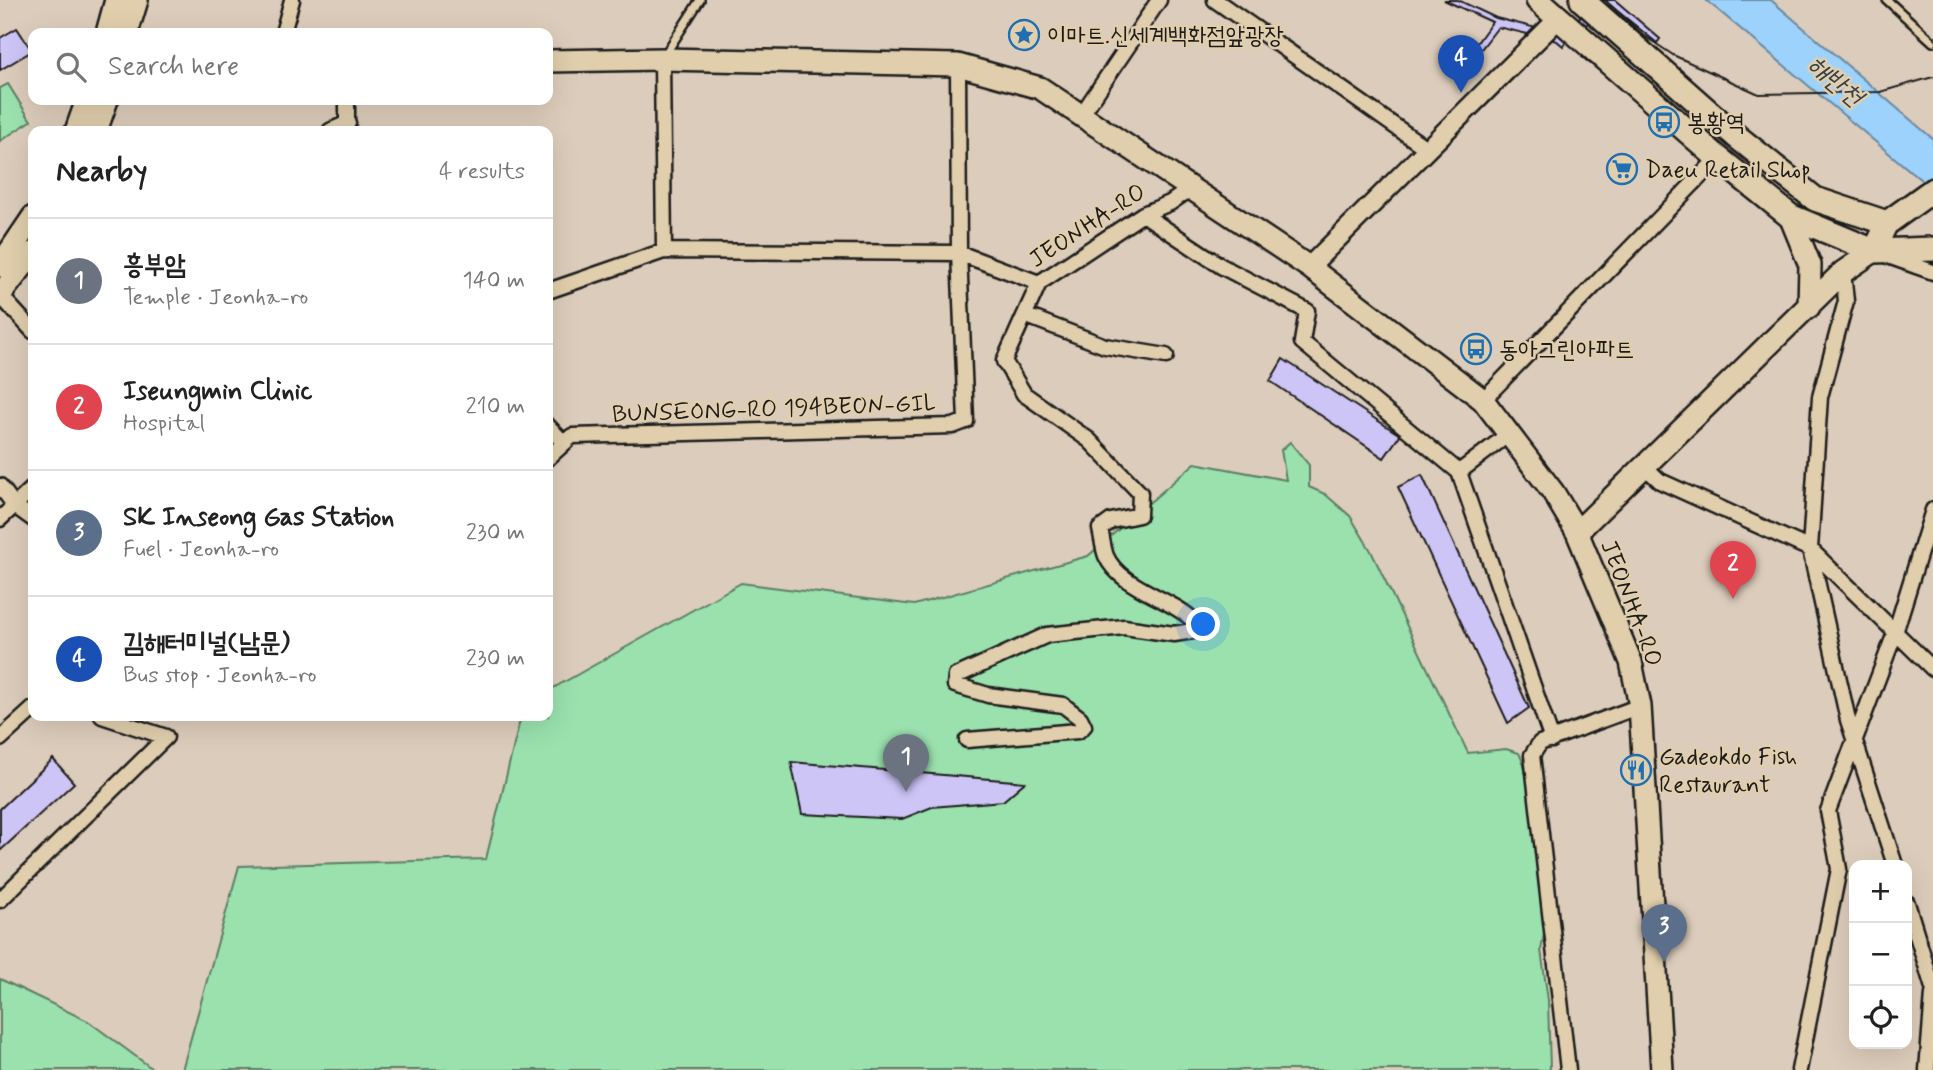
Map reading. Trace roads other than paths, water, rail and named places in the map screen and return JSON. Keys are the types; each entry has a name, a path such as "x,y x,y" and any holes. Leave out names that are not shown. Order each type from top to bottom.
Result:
{"main road":[{"path":"108,28 116,0"},
{"path":"129,28 137,0"},
{"path":"1538,0 1718,158 1790,216 1874,251 1933,249"},
{"path":"1582,0 1737,136 1815,199 1887,223"},
{"name":"JEONHA-RO","path":"553,61 662,59 958,65 1040,88 1193,187 1309,267 1483,400 1553,492 1577,532 1630,662 1640,706 1661,1070"},
{"path":"78,126 85,105"},
{"path":"98,126 105,105"},
{"path":"1874,251 1887,223 1933,190"},
{"path":"1790,216 1804,244 1810,265 1809,307"},
{"path":"0,266 28,224"},
{"name":"JEONHA-RO","path":"1577,532 1843,272 1874,251"},
{"path":"0,295 28,263"}],"street":[{"path":"284,28 292,0"},
{"path":"1082,114 1159,0"},
{"path":"1215,0 1426,148"},
{"path":"1309,267 1559,18"},
{"path":"662,59 664,251"},
{"name":"BUNSEONG-RO 194BEON-GIL","path":"553,453 572,436 953,426 966,421 959,253 958,65"},
{"path":"347,105 347,126"},
{"path":"1483,400 1718,158"},
{"name":"JEONHA-RO","path":"967,740 1078,731 1084,726 1080,718 1063,705 988,695 955,685 956,676 1047,635 1124,627 1174,634 1193,631 1194,621 1184,611 1133,584 1107,558 1100,529 1111,521 1139,515 1140,493 1089,440 1024,394 1004,361 1010,343 1027,316 1039,283 1143,214 1170,203 1193,187"},
{"path":"1143,214 1221,266 1307,311 1302,342 1459,472 1552,740"},
{"path":"553,289 664,251 959,253 1039,283"},
{"path":"1874,251 1933,272"},
{"path":"1843,272 1846,301 1820,397 1810,549 1848,720 1857,739 1893,860"},
{"path":"0,295 28,326"},
{"path":"1027,316 1105,346 1166,356"},
{"path":"553,431 564,443"},
{"path":"1459,472 1510,433"},
{"path":"1644,466 1660,481 1810,549 1933,669"},
{"path":"0,486 15,506 28,515"},
{"path":"0,519 28,493"},
{"path":"1799,1070 1839,869 1828,811 1857,739 1929,539 1933,510"},
{"path":"1568,1070 1532,755 1540,743 1640,706"},
{"path":"0,739 28,714"},
{"path":"0,900 166,737 117,721"},
{"path":"1912,914 1927,949 1933,988"},
{"path":"1927,1070 1933,995"}],"lane":[{"path":"662,59 701,0"},
{"path":"1887,0 1933,42"}],"water":[{"name":"해반천","path":"1706,0 1771,0 1933,139 1933,190"}],"tram line":[{"path":"1605,0 1643,35 1673,55 1759,94 1880,92 1933,77"}],"place":[{"name":"이마트.신세계백화점앞광장","path":"1024,35"},
{"name":"김해터미널(남문)","path":"1461,93"},
{"name":"봉황역","path":"1664,122"},
{"name":"Daeu Retail Shop","path":"1622,169"},
{"name":"동아그린아파트","path":"1476,349"},
{"name":"Iseungmin Clinic","path":"1733,599"},
{"name":"Gadeokdo Fish Restaurant","path":"1636,770"},
{"name":"흥부암","path":"906,792"},
{"name":"SK Inseong Gas Station","path":"1664,962"}]}
